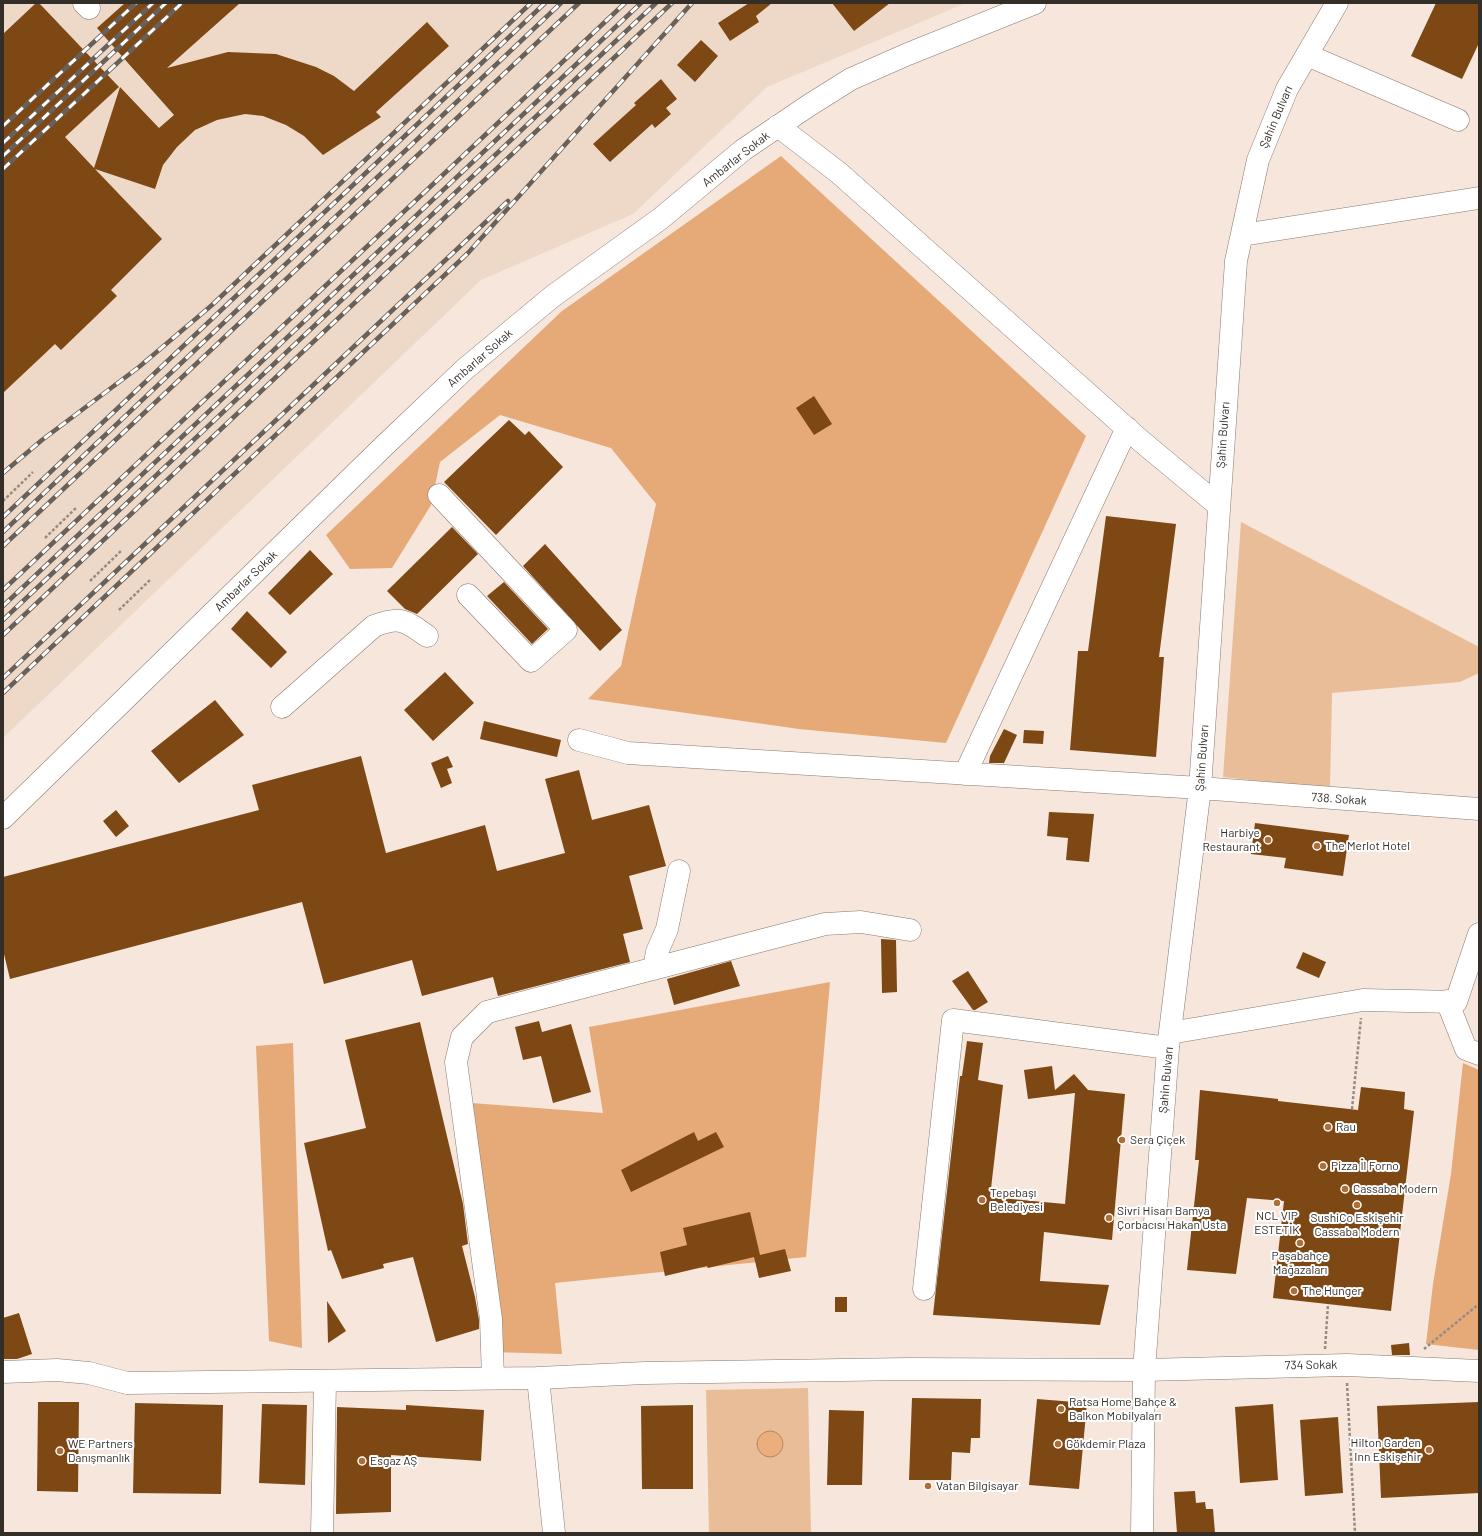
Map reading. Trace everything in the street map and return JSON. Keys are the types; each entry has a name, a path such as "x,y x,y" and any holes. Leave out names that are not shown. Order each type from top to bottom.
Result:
{"street":[{"name":"Ambarlar Sokak","path":"3,818 465,369 553,296 639,236 743,150 851,79 908,54 1035,3"},
{"name":"Şahin Bulvarı","path":"1142,1533 1144,1370 1169,1041 1200,788 1218,505 1236,261 1258,160 1287,89 1337,3"},
{"path":"1307,55 1458,120"},
{"path":"778,126 839,173 1127,428 1218,505"},
{"path":"1242,235 1479,198"},
{"path":"965,774 1127,428"},
{"path":"439,495 566,630 531,661 468,595"},
{"path":"282,707 374,626 392,619 410,624 427,636"},
{"name":"738. Sokak","path":"579,740 628,752 1200,788 1479,809"},
{"path":"654,969 657,952 667,929 679,871"},
{"path":"493,1378 491,1319 456,1062 462,1037 487,1012 825,924 861,922 910,930"},
{"path":"924,1289 953,1020 1169,1041 1363,1000 1456,1002 1479,934"},
{"path":"1447,1001 1473,1051"},
{"name":"734 Sokak","path":"3,1372 58,1370 89,1373 128,1383 325,1382 538,1378 645,1373 893,1369 1144,1370 1324,1365 1479,1371"},
{"path":"538,1378 554,1533"},
{"path":"322,1533 325,1382"}],"path":[{"path":"3,501 33,472"},
{"path":"45,538 77,507"},
{"path":"90,581 122,550"},
{"path":"119,610 151,580"},
{"path":"1352,1109 1363,1000"},
{"path":"1324,1365 1328,1304"},
{"path":"1401,1367 1479,1304"},
{"path":"1346,1365 1355,1533"}],"shaded area":[{"path":"3,3 966,3 767,87 633,214 481,280 3,738"},
{"path":"781,156 1086,436 946,743 799,729 588,699 621,666 656,504 611,448 500,415 440,462 431,505 392,568 350,569 326,535 562,311"},
{"path":"1241,522 1479,647 1479,673 1460,682 1332,693 1330,789 1223,777"},
{"path":"830,982 806,1257 555,1283 562,1354 491,1352 458,1102 603,1113 589,1027"},
{"path":"293,1043 302,1348 269,1341 256,1046"},
{"path":"1463,1063 1479,1070 1479,1350 1426,1344 1433,1284 1451,1174"},
{"path":"808,1388 811,1533 709,1533 706,1390"},
{"path":"770,1431 779,1435 783,1444 779,1453 770,1457 761,1453 757,1444 761,1435"}],"building":[{"path":"36,3 39,3 119,87 65,137 94,168 120,87 159,128 174,115 97,28 125,3 240,3 167,68 228,52 276,54 316,67 334,76 354,91 427,22 449,46 376,112 381,117 323,155 304,136 286,125 263,116 245,114 217,120 195,130 177,147 163,165 155,189 95,169 162,239 111,290 117,296 61,350 55,344 3,393 3,34"},
{"path":"749,3 772,3 756,16 759,22 730,41 718,23"},
{"path":"832,3 890,3 854,31"},
{"path":"1436,3 1479,3 1479,43 1462,79 1411,56"},
{"path":"701,40 718,56 695,82 677,65"},
{"path":"661,79 677,99 666,108 671,114 655,128 652,124 610,162 593,144 636,105 634,103"},
{"path":"814,396 832,424 814,435 796,408"},
{"path":"509,420 525,435 529,431 563,467 496,535 444,482"},
{"path":"1106,516 1176,524 1159,657 1164,657 1156,757 1070,750 1078,651 1088,651"},
{"path":"452,527 478,554 417,614 405,609 387,591"},
{"path":"545,544 622,630 600,651 523,566"},
{"path":"310,550 333,574 290,615 268,593"},
{"path":"504,582 548,629 532,644 487,596"},
{"path":"247,611 287,652 271,668 231,629"},
{"path":"445,672 474,703 433,741 404,710"},
{"path":"215,700 244,735 179,783 151,751"},
{"path":"484,721 561,740 557,757 480,739"},
{"path":"1004,729 1017,735 1004,763 989,763 990,756"},
{"path":"1024,730 1044,731 1043,744 1023,743"},
{"path":"361,756 386,853 485,825 497,871 565,853 545,779 579,770 592,820 649,805 666,866 629,876 643,929 623,934 630,962 498,996 493,977 422,996 412,960 324,984 302,902 10,979 3,950 3,877 259,810 252,785"},
{"path":"448,756 453,767 447,769 452,783 441,788 431,763"},
{"path":"116,810 129,826 116,837 103,821"},
{"path":"1049,812 1094,814 1089,862 1066,860 1068,838 1047,836"},
{"name":"The Merlot Hotel","path":"1255,823 1349,835 1343,876 1284,868 1286,858 1251,854"},
{"path":"881,939 896,940 897,992 882,993"},
{"path":"1303,952 1326,962 1319,978 1296,968"},
{"path":"731,961 740,986 674,1005 667,979"},
{"path":"968,971 988,1002 975,1010 973,1010 952,981"},
{"path":"539,1021 542,1032 571,1024 591,1092 553,1103 541,1056 523,1060 515,1027"},
{"path":"420,1022 463,1204 468,1244 462,1246 475,1297 479,1320 479,1329 436,1342 413,1257 383,1264 384,1268 342,1279 331,1250 328,1251 304,1143 366,1128 345,1040"},
{"name":"Tepebaşı Belediyesi","path":"967,1041 983,1043 978,1080 1003,1085 990,1197 1065,1204 1075,1093 1028,1099 1024,1070 1052,1066 1055,1090 1074,1074 1088,1090 1125,1094 1112,1240 1044,1232 1040,1281 1109,1285 1100,1325 933,1315 960,1076 962,1076"},
{"name":"Cassaba Modern","path":"1361,1087 1405,1092 1404,1109 1414,1111 1391,1311 1273,1298 1284,1201 1247,1198 1236,1274 1187,1270 1199,1160 1195,1160 1200,1090 1358,1110"},
{"path":"694,1132 698,1141 716,1132 724,1147 631,1192 621,1170"},
{"path":"750,1212 760,1255 785,1249 791,1271 759,1278 754,1257 665,1276 660,1252 687,1245 683,1228"},
{"path":"835,1297 847,1297 847,1312 835,1312"},
{"path":"327,1301 346,1331 328,1343"},
{"path":"19,1313 32,1354 17,1359 3,1359 3,1318"},
{"path":"1409,1343 1410,1355 1392,1355 1391,1345"},
{"path":"912,1398 981,1399 980,1438 971,1438 970,1453 952,1452 951,1480 909,1480"},
{"name":"Gökdemir Plaza","path":"1037,1399 1087,1403 1079,1489 1029,1485"},
{"path":"38,1402 79,1402 78,1492 37,1491"},
{"name":"Hilton Garden Inn Eskişehir","path":"1479,1402 1479,1493 1381,1498 1377,1406"},
{"path":"135,1403 223,1405 221,1494 133,1493"},
{"path":"262,1404 307,1405 305,1485 259,1483"},
{"path":"1273,1404 1278,1480 1240,1483 1235,1407"},
{"path":"406,1405 484,1410 481,1461 391,1455 391,1512 336,1514 337,1407 406,1410"},
{"path":"693,1405 693,1489 642,1489 641,1406"},
{"path":"829,1410 864,1411 862,1485 827,1485"},
{"path":"1338,1417 1343,1493 1305,1496 1300,1420"},
{"path":"1195,1491 1196,1503 1205,1502 1206,1509 1213,1509 1215,1533 1177,1533 1174,1492"}],"railway":[{"path":"3,126 136,3"},
{"path":"3,143 153,3"},
{"path":"3,156 166,3"},
{"path":"3,169 182,3"},
{"path":"3,473 42,440 139,367 212,305 531,3"},
{"path":"3,517 545,3"},
{"path":"3,532 561,3"},
{"path":"3,546 579,3"},
{"path":"3,590 625,3"},
{"path":"3,606 641,3"},
{"path":"3,620 656,3"},
{"path":"3,635 672,3"},
{"path":"3,693 468,253 692,3"},
{"path":"3,678 508,201"}],"place":[{"name":"Harbiye Restaurant","path":"1268,840"},
{"name":"The Merlot Hotel","path":"1317,846"},
{"name":"Rau","path":"1328,1127"},
{"name":"Sera Çiçek","path":"1122,1140"},
{"name":"Pizza İl Forno","path":"1323,1166"},
{"name":"Cassaba Modern","path":"1345,1189"},
{"name":"Tepebaşı Belediyesi","path":"982,1200"},
{"name":"NCL VIP ESTETİK","path":"1277,1203"},
{"name":"SushiCo Eskişehir Cassaba Modern","path":"1357,1205"},
{"name":"Sivri Hisarı Bamya Çorbacısı Hakan Usta","path":"1109,1218"},
{"name":"Paşabahçe Mağazaları","path":"1300,1243"},
{"name":"The Hunger","path":"1294,1291"},
{"name":"Ratsa Home Bahçe & Balkon Mobilyaları","path":"1061,1409"},
{"name":"Gökdemir Plaza","path":"1058,1444"},
{"name":"Hilton Garden Inn Eskişehir","path":"1429,1450"},
{"name":"WE Partners Danışmanlık","path":"60,1451"},
{"name":"Esgaz AŞ","path":"362,1461"},
{"name":"Vatan Bilgisayar","path":"928,1486"}]}
